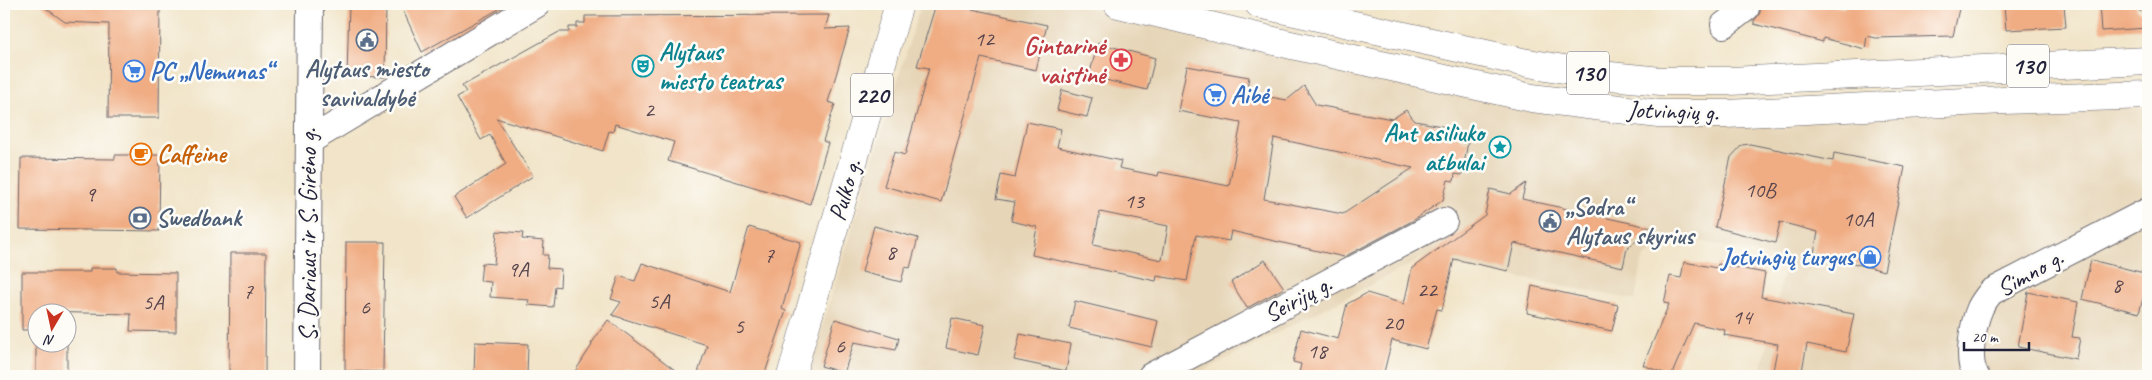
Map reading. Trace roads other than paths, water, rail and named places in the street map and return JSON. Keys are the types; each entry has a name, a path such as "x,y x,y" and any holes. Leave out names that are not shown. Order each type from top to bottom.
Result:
{"main road":[{"name":"Pulko g.","path":"792,376 899,4"},
{"name":"Jotvingių g.","path":"1118,4 1291,45 1532,98 1659,114 1726,114 2148,95"},
{"name":"Jotvingių g.","path":"1259,4 1522,62 1600,76 1661,81 1730,81 2148,61"},
{"path":"1291,45 1298,12"}],"street":[{"name":"S. Dariaus ir S. Girėno g.","path":"307,376 310,4"},
{"path":"309,141 537,4"},
{"path":"1724,26 1746,8"},
{"name":"Simno g.","path":"1976,376 1971,353 1973,330 1980,307 1991,292 2148,211"},
{"name":"Seirijų g.","path":"1152,376 1444,221"}],"place":[{"name":"Alytaus miesto savivaldybė","path":"367,40"},
{"name":"Gintarinė vaistinė","path":"1121,60"},
{"name":"Alytaus miesto teatras","path":"643,66"},
{"name":"PC „Nemunas“","path":"134,71"},
{"name":"Aibė","path":"1215,95"},
{"name":"Ant asiliuko atbulai","path":"1500,147"},
{"name":"Caffeine","path":"141,154"},
{"name":"Swedbank","path":"140,218"},
{"name":"„Sodra“ Alytaus skyrius","path":"1550,221"},
{"name":"Jotvingių turgus","path":"1870,257"}]}
